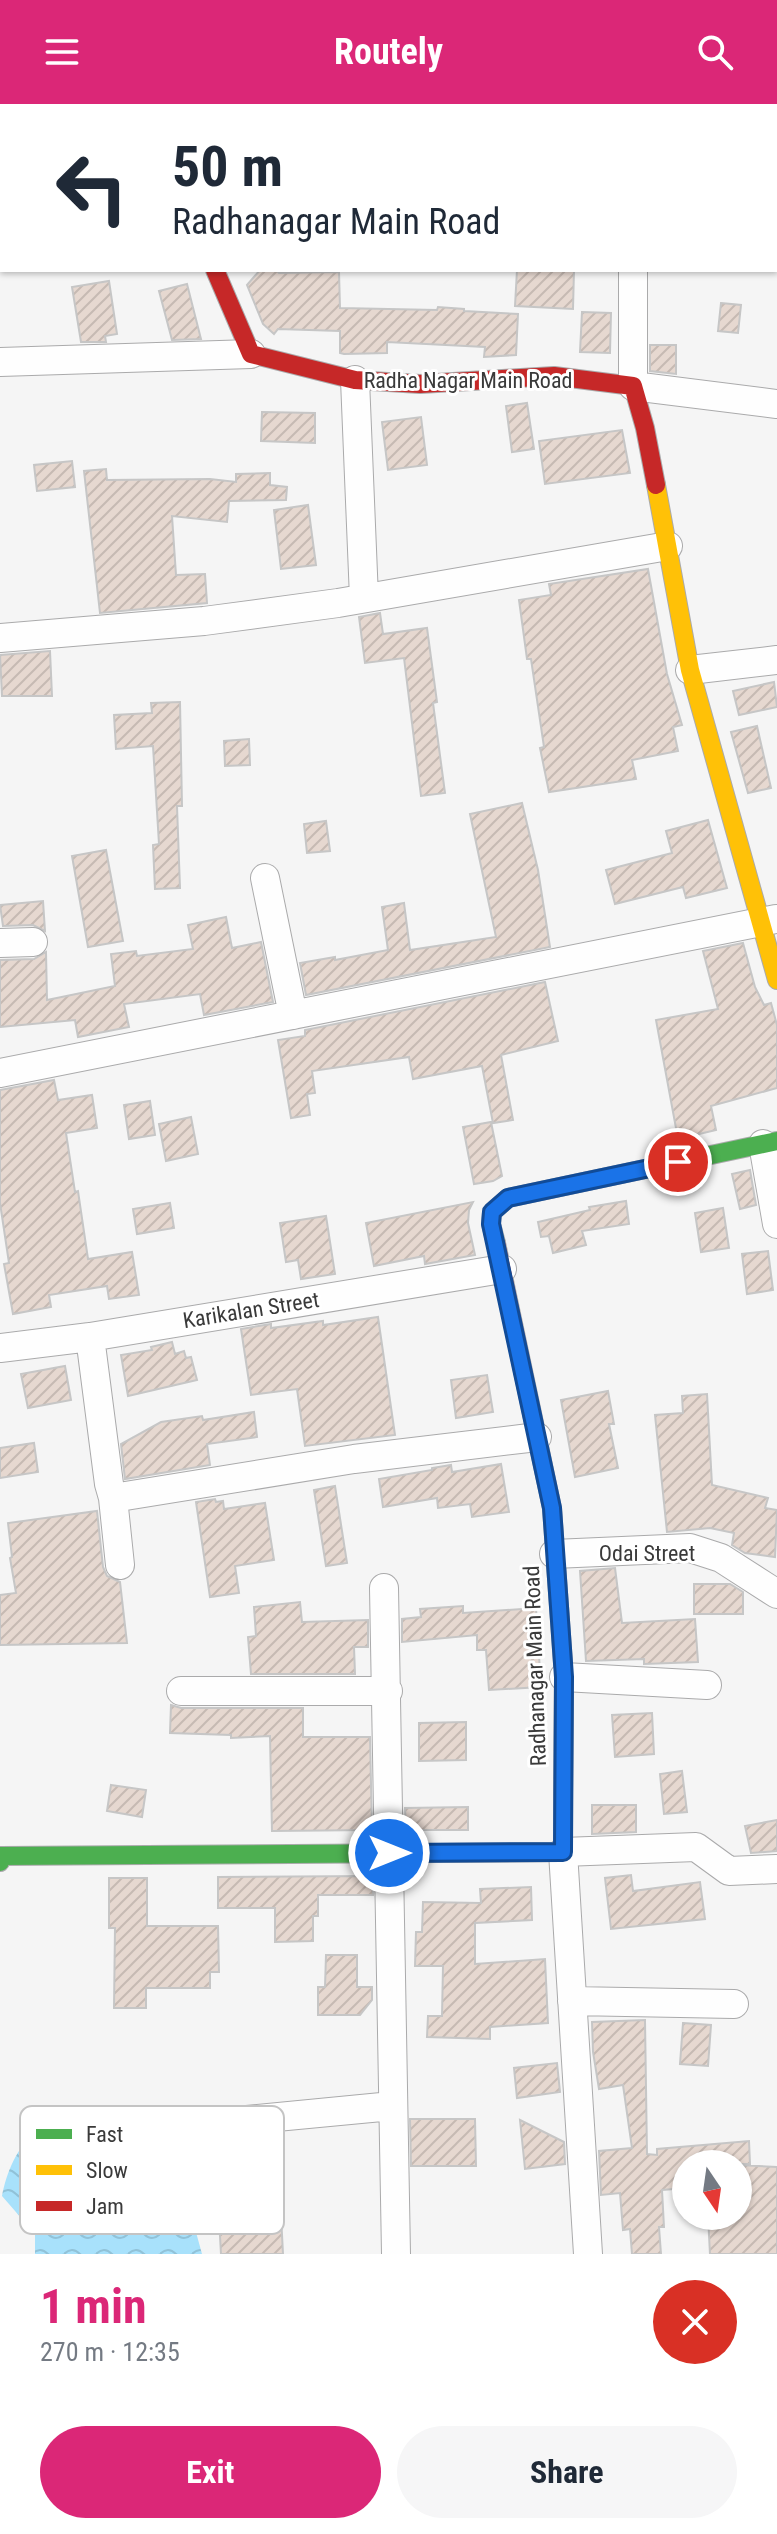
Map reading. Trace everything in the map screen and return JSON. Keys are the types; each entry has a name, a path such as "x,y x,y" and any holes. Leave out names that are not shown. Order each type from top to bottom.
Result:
{"street":[{"path":"0,362 251,354 216,272"},
{"path":"633,272 633,386 645,428 690,670 770,921 777,980"},
{"name":"Radha Nagar Main Road","path":"251,354 355,380 420,384 554,376 633,386"},
{"path":"355,380 364,598"},
{"path":"633,386 777,404"},
{"path":"0,638 204,621 364,598 668,546"},
{"path":"690,670 777,660"},
{"path":"265,878 293,1015"},
{"path":"0,1073 770,921"},
{"path":"0,943 33,942"},
{"path":"770,1142 777,1224"},
{"name":"Radhanagar Main Road","path":"563,1852 564,1677 552,1508 491,1224 492,1212 508,1198 770,1142"},
{"name":"Karikalan Street","path":"0,1348 90,1337 502,1269"},
{"path":"90,1337 120,1565"},
{"path":"113,1498 354,1459 537,1437"},
{"name":"Odai Street","path":"554,1554 690,1548 721,1558 777,1594"},
{"path":"384,1588 396,2254"},
{"path":"564,1677 707,1685"},
{"path":"181,1691 388,1691"},
{"path":"0,1862 0,1856 563,1852 696,1847 729,1871 777,1869"},
{"path":"563,1852 588,2254"},
{"path":"572,2001 734,2004"},
{"path":"284,2116 392,2106"}],"water":[{"path":"20,2150 20,2217 2,2196"},
{"path":"35,2234 196,2234 202,2254 35,2254"}],"building":[{"path":"258,272 339,272 340,308 437,310 438,307 518,314 516,355 484,357 485,347 387,342 387,353 340,353 340,331 278,329 274,334 263,324 247,285"},
{"path":"517,272 574,272 573,309 515,306"},
{"path":"109,281 117,334 105,336 106,342 81,342 72,287"},
{"path":"187,284 201,339 172,340 159,291"},
{"path":"721,303 741,305 738,333 718,331"},
{"path":"582,312 611,313 610,353 580,352"},
{"path":"650,345 676,345 676,374 650,371"},
{"path":"527,403 534,449 512,452 506,406"},
{"path":"262,412 315,413 315,443 261,441"},
{"path":"421,417 427,465 388,470 382,422"},
{"path":"622,430 630,473 545,484 539,441"},
{"path":"72,461 75,487 37,491 34,465"},
{"path":"106,469 107,480 210,479 236,482 236,474 270,473 270,485 287,487 286,500 229,501 227,522 172,516 176,575 205,574 207,603 100,613 84,471"},
{"path":"308,505 316,565 281,569 274,510"},
{"path":"648,569 667,674 682,725 673,727 678,751 632,760 636,779 549,792 540,748 544,747 531,659 527,659 519,600 551,595 549,584"},
{"path":"380,613 383,634 427,628 445,793 421,796 404,658 365,663 359,617"},
{"path":"50,651 52,696 2,696 0,655"},
{"path":"774,682 777,707 739,715 733,691"},
{"path":"180,702 182,806 177,806 180,888 155,889 153,845 159,844 153,746 116,749 114,715 152,713 151,703"},
{"path":"757,726 771,788 748,793 731,732"},
{"path":"249,739 250,765 225,766 224,741"},
{"path":"522,803 538,870 550,947 306,995 300,963 388,950 382,907 404,903 410,950 496,937 470,814"},
{"path":"708,820 727,888 686,898 683,887 615,904 606,870 672,853 666,831"},
{"path":"326,821 330,851 307,853 304,824"},
{"path":"106,850 123,941 88,947 72,856"},
{"path":"43,901 45,931 33,925 3,926 0,905"},
{"path":"226,917 232,948 261,942 273,1002 204,1015 200,994 124,1004 129,1027 78,1037 75,1020 0,1027 0,960 34,959 46,952 47,1000 115,986 111,954 136,951 137,956 193,949 188,925"},
{"path":"743,943 755,987 764,1005 771,1003 777,1025 777,1088 711,1106 716,1130 678,1139 656,1020 718,1009 703,951"},
{"path":"545,982 558,1041 501,1055 513,1120 493,1123 482,1066 413,1079 409,1057 312,1071 315,1093 307,1094 310,1115 291,1118 278,1040 305,1036 305,1030"},
{"path":"54,1080 58,1100 92,1095 97,1128 66,1133 88,1259 132,1252 139,1295 109,1299 107,1286 49,1295 51,1307 13,1314 4,1264 9,1263 0,1203 0,1090"},
{"path":"150,1101 155,1135 129,1139 124,1105"},
{"path":"191,1117 198,1154 166,1161 159,1124"},
{"path":"491,1122 502,1176 474,1184 463,1127"},
{"path":"750,1170 756,1205 740,1209 732,1174"},
{"path":"626,1201 629,1224 582,1231 586,1245 553,1253 549,1236 541,1237 538,1222 590,1210 589,1207"},
{"path":"473,1202 468,1223 475,1255 425,1264 424,1256 374,1266 366,1223"},
{"path":"170,1203 174,1228 137,1234 133,1209"},
{"path":"723,1208 729,1248 701,1252 695,1213"},
{"path":"326,1216 335,1274 301,1279 298,1260 286,1262 280,1223"},
{"path":"768,1251 773,1290 747,1294 742,1254"},
{"path":"378,1317 395,1435 305,1446 297,1389 251,1395 241,1329 323,1321 323,1325"},
{"path":"172,1342 175,1354 184,1351 186,1358 191,1357 197,1380 128,1396 121,1355 152,1350 151,1347"},
{"path":"65,1366 71,1400 28,1408 21,1374"},
{"path":"487,1375 493,1412 456,1418 451,1380"},
{"path":"608,1391 614,1424 609,1424 618,1468 575,1477 561,1400"},
{"path":"707,1394 712,1485 768,1498 765,1508 777,1510 775,1557 745,1553 732,1545 734,1533 710,1528 667,1532 655,1415 683,1413 682,1396"},
{"path":"254,1412 257,1437 207,1444 210,1465 125,1479 121,1444 161,1422 202,1416 203,1420"},
{"path":"34,1443 38,1472 0,1478 0,1448"},
{"path":"501,1464 509,1512 472,1517 470,1504 438,1508 437,1498 383,1507 379,1479 451,1465 452,1472"},
{"path":"335,1486 347,1563 326,1566 314,1490"},
{"path":"215,1499 216,1502 223,1501 224,1509 265,1503 274,1560 235,1566 239,1593 210,1597 196,1502"},
{"path":"97,1511 103,1567 107,1576 120,1582 127,1643 0,1645 0,1595 16,1593 8,1523"},
{"path":"615,1568 622,1623 695,1619 698,1662 644,1664 644,1659 586,1661 580,1571"},
{"path":"694,1584 730,1584 743,1592 743,1614 694,1614"},
{"path":"300,1602 302,1622 368,1620 368,1647 354,1647 355,1674 251,1674 248,1637 256,1636 254,1607"},
{"path":"463,1606 463,1613 536,1608 541,1687 489,1690 486,1650 477,1650 477,1635 402,1642 402,1619 421,1617 420,1609"},
{"path":"171,1705 181,1708 303,1708 303,1737 370,1737 372,1830 272,1831 270,1736 231,1738 231,1735 170,1733"},
{"path":"652,1713 654,1754 615,1757 612,1715"},
{"path":"466,1722 466,1760 419,1761 419,1723"},
{"path":"682,1771 687,1812 664,1814 660,1774"},
{"path":"111,1785 146,1790 142,1817 107,1811"},
{"path":"592,1805 636,1805 636,1832 592,1834"},
{"path":"468,1807 468,1830 406,1830 405,1808"},
{"path":"777,1820 777,1851 751,1853 745,1826"},
{"path":"631,1875 633,1891 700,1882 705,1919 611,1929 605,1878"},
{"path":"372,1876 373,1895 318,1895 318,1916 313,1916 313,1941 275,1942 275,1908 218,1908 218,1877"},
{"path":"109,1878 147,1878 147,1926 218,1926 219,1972 210,1972 210,1988 146,1988 146,2008 114,2008 115,1928 109,1928"},
{"path":"531,1887 532,1920 475,1923 475,1964 545,1959 548,2023 490,2027 490,2039 427,2037 428,2016 442,2016 443,1966 415,1966 416,1932 422,1932 423,1902 481,1903 480,1889"},
{"path":"326,1955 357,1955 357,1987 372,1987 372,2000 360,2015 318,2015 318,1987 325,1987"},
{"path":"645,2020 647,2154 657,2155 657,2149 749,2141 749,2150 672,2150 672,2189 662,2190 664,2227 659,2227 661,2254 632,2254 630,2229 623,2230 620,2193 601,2195 599,2151 632,2148 623,2085 599,2089 592,2022"},
{"path":"683,2023 711,2025 708,2066 680,2064"},
{"path":"557,2063 560,2092 517,2098 514,2068"},
{"path":"410,2119 475,2119 476,2166 411,2166"},
{"path":"520,2120 564,2142 565,2164 525,2169"},
{"path":"752,2166 777,2167 777,2254 710,2254 709,2230 752,2230"},
{"path":"220,2234 282,2234 283,2254 221,2254"}],"traffic: fast":[{"path":"496,1243 491,1224 492,1212 508,1198 777,1141"},
{"path":"0,1862 1,1856 563,1852 563,1794"}],"traffic: slow":[{"path":"656,485 690,670 777,980"}],"traffic: jam":[{"path":"216,272 251,354 355,380 420,384 554,376 633,386 656,485"},
{"path":"496,1243 552,1508 564,1677 563,1794"}],"route":[{"path":"389,1853 563,1852 564,1677 552,1508 491,1224 492,1212 508,1198 678,1162"}]}
